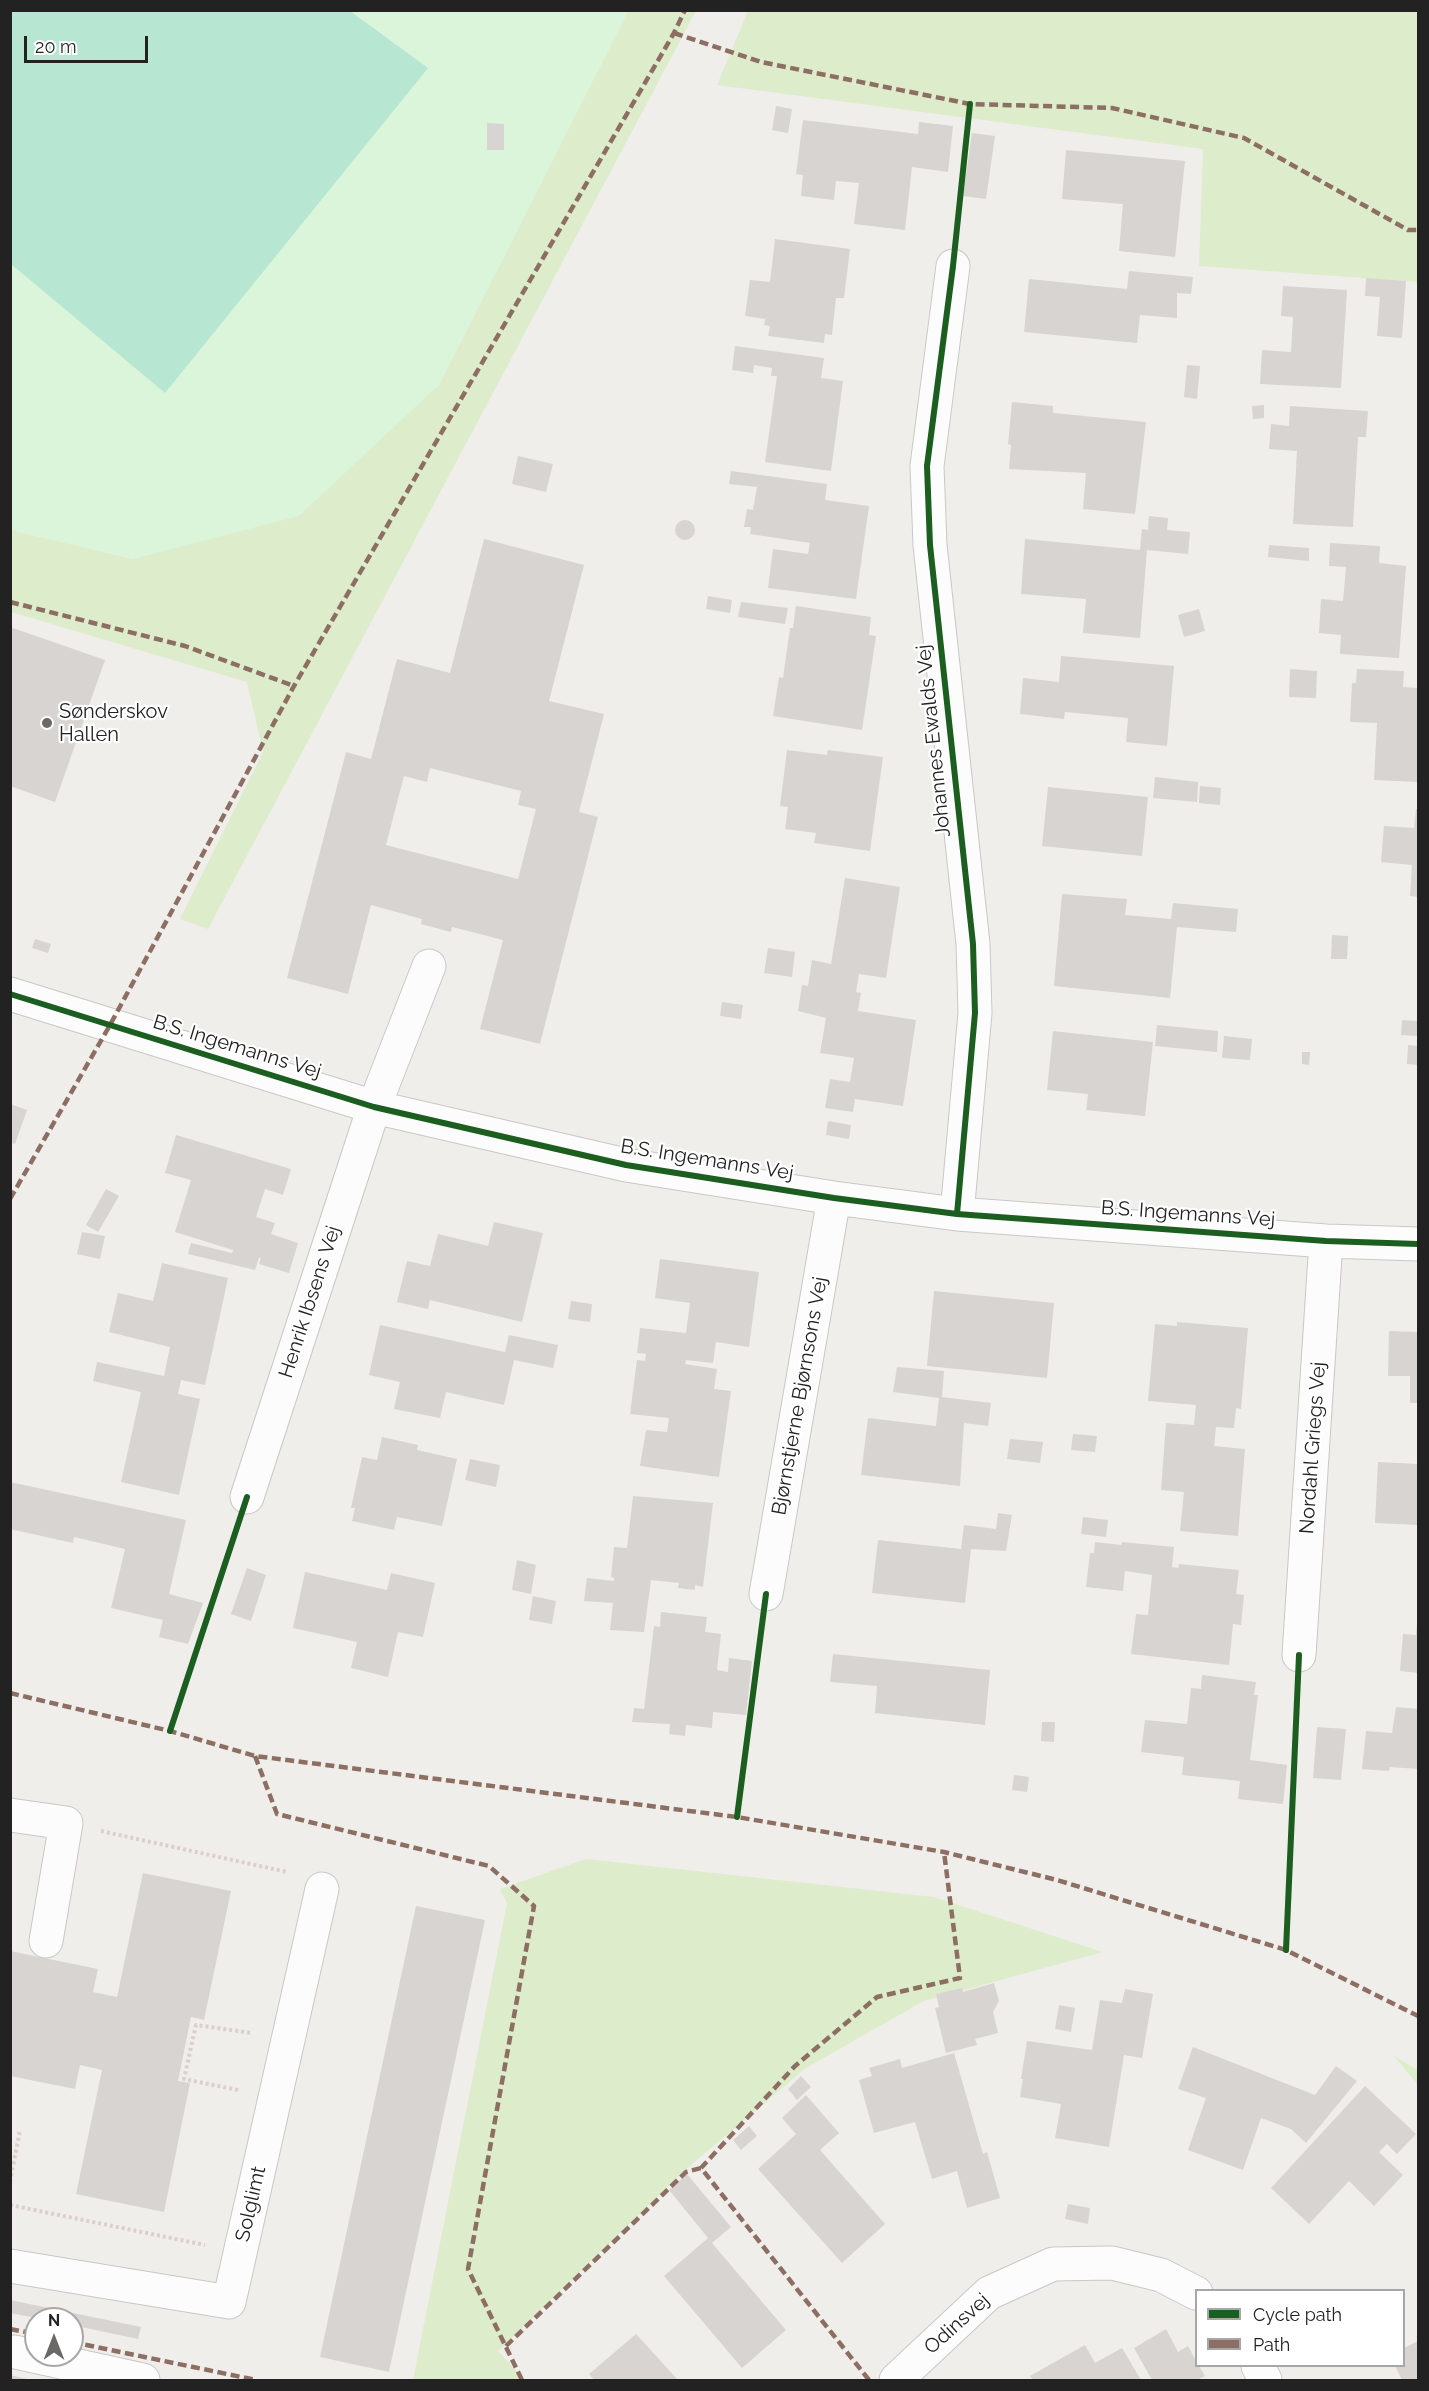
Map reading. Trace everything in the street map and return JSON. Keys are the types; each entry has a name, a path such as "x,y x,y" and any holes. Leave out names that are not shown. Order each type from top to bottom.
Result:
{"street":[{"name":"Johannes Ewalds Vej","path":"953,266 927,466 930,545 973,944 975,1013 957,1214"},
{"name":"Henrik Ibsens Vej","path":"247,1497 374,1107 429,966"},
{"name":"B.S. Ingemanns Vej","path":"10,994 374,1107 626,1165 834,1198 957,1214 1419,1245"},
{"name":"Bjørnstjerne Bjørnsons Vej","path":"766,1594 834,1198"},
{"name":"Nordahl Griegs Vej","path":"1299,1655 1326,1240"},
{"path":"10,1815 66,1823 46,1941"},
{"name":"Solglimt","path":"10,2266 229,2302 288,2041 310,1882"},
{"name":"Odinsvej","path":"896,2380 990,2294 1053,2264 1112,2263 1161,2276 1195,2291"},
{"path":"15,2352 142,2380"}],"path":[{"path":"66,1823 310,1882"},
{"path":"240,2091 184,2079 196,2025 288,2041"},
{"path":"10,2182 21,2130"},
{"path":"10,2205 208,2245"}],"green space":[{"path":"11,10 350,11 428,68 165,393 11,264"},
{"path":"11,11 628,11 439,385 299,516 133,559 11,530"},
{"path":"628,11 696,11 208,929 180,919 263,752 247,682 11,612 11,530 133,559 439,385"},
{"path":"748,11 1418,11 1418,282 1199,266 1203,149 717,85"},
{"path":"586,1859 934,1897 1103,1952 924,2001 806,2068 684,2171 498,2351 525,2380 413,2380 507,1903 500,1889"},
{"path":"1394,2056 1418,2070 1418,2085"}],"building":[{"path":"776,106 792,109 788,133 772,130"},
{"path":"803,120 918,134 919,122 953,126 948,172 912,167 905,230 854,224 859,183 836,181 834,200 801,196 803,175 796,174"},
{"path":"487,123 504,124 504,150 487,150"},
{"path":"972,133 995,136 986,199 963,196"},
{"path":"1066,150 1185,161 1175,257 1119,251 1123,204 1062,199"},
{"path":"775,239 850,249 844,298 836,298 832,335 825,334 824,343 768,336 770,326 764,325 765,319 745,316 750,280 770,282"},
{"path":"1129,271 1193,277 1191,294 1177,293 1177,318 1140,315 1137,343 1024,332 1029,279 1127,289"},
{"path":"1366,278 1406,281 1402,338 1377,336 1380,297 1365,296"},
{"path":"1283,286 1347,290 1341,388 1260,384 1262,350 1291,352 1293,317 1281,316"},
{"path":"735,346 824,358 821,378 843,381 831,471 765,462 777,376 771,376 772,368 754,365 753,373 732,370"},
{"path":"1187,365 1200,366 1197,399 1184,397"},
{"path":"1012,402 1053,406 1053,413 1146,422 1135,514 1083,509 1086,473 1009,469 1011,445 1008,444"},
{"path":"1264,405 1264,418 1253,419 1252,406"},
{"path":"1290,406 1368,411 1366,437 1358,437 1353,527 1293,524 1297,451 1269,449 1271,424 1289,426"},
{"path":"518,456 553,464 546,492 512,484"},
{"path":"731,471 827,484 825,500 869,506 856,599 768,588 773,549 808,554 810,543 750,534 751,527 744,527 747,509 753,510 757,487 729,484"},
{"path":"1149,516 1168,518 1167,530 1190,532 1188,554 1147,550 1140,638 1083,633 1086,599 1021,594 1025,539 1140,550 1142,529 1148,530"},
{"path":"681,520 689,520 695,526 695,534 689,540 681,540 675,534 675,526"},
{"path":"484,539 584,565 549,701 604,714 579,812 598,817 540,1044 480,1029 503,940 452,927 451,932 421,924 422,919 371,905 348,994 287,978 346,752 371,759 397,659 450,673","holes":["430,768 521,791 518,805 536,809 518,879 386,845 404,776 427,782"]},
{"path":"1330,543 1380,546 1379,563 1406,566 1399,658 1340,654 1341,635 1319,633 1321,599 1343,601 1346,567 1329,566"},
{"path":"1269,545 1309,548 1309,561 1268,557"},
{"path":"708,596 732,600 730,613 706,609"},
{"path":"741,602 788,608 785,624 738,617"},
{"path":"796,606 871,617 869,635 876,636 862,730 773,716 779,677 783,678 790,628 793,628"},
{"path":"1199,609 1205,631 1184,637 1178,615"},
{"name":"Sønderskov Hallen","path":"10,627 105,660 55,802 10,786"},
{"path":"1061,656 1174,666 1167,746 1126,742 1128,718 1065,712 1064,719 1020,714 1023,678 1059,682"},
{"path":"1290,669 1317,671 1316,698 1289,697"},
{"path":"1357,669 1404,671 1403,687 1418,688 1418,782 1374,780 1377,723 1350,722 1352,683 1356,683"},
{"path":"787,750 827,755 828,750 883,757 870,851 814,843 816,833 785,829 788,807 780,806"},
{"path":"1155,777 1198,782 1197,802 1153,798"},
{"path":"1200,786 1221,788 1220,805 1199,803"},
{"path":"1048,787 1148,797 1142,856 1042,846"},
{"path":"1416,809 1418,809 1418,897 1410,896 1412,865 1381,862 1384,826 1414,828"},
{"path":"845,878 900,887 886,978 859,974 856,992 861,993 858,1011 916,1020 903,1106 855,1099 853,1112 825,1108 830,1079 850,1082 854,1058 820,1053 826,1018 798,1011 802,985 808,986 812,960 831,964"},
{"path":"1062,894 1127,899 1125,915 1171,919 1173,903 1238,909 1236,932 1177,927 1170,998 1054,986"},
{"path":"1332,935 1348,936 1347,959 1331,959"},
{"path":"35,939 51,944 48,953 32,948"},
{"path":"768,948 795,952 792,977 764,973"},
{"path":"722,1002 743,1005 741,1019 720,1016"},
{"path":"1402,1020 1418,1021 1418,1036 1401,1035"},
{"path":"1157,1025 1218,1031 1217,1052 1155,1046"},
{"path":"1053,1031 1153,1042 1145,1116 1086,1110 1088,1094 1047,1090"},
{"path":"1224,1036 1252,1039 1250,1060 1222,1058"},
{"path":"1408,1045 1418,1046 1418,1065 1407,1064"},
{"path":"1302,1052 1310,1052 1309,1065 1302,1064"},
{"path":"10,1104 27,1110 15,1144 10,1142"},
{"path":"828,1121 851,1125 849,1139 826,1135"},
{"path":"176,1135 291,1169 283,1195 265,1189 256,1217 275,1223 271,1234 298,1243 289,1273 259,1264 261,1258 255,1270 188,1254 191,1243 232,1253 233,1250 175,1232 191,1180 165,1173"},
{"path":"106,1189 119,1196 98,1232 86,1225"},
{"path":"494,1222 543,1233 522,1322 430,1300 428,1309 397,1302 407,1261 430,1266 438,1234 488,1246"},
{"path":"82,1232 105,1236 100,1259 77,1254"},
{"path":"660,1259 759,1272 749,1347 716,1342 713,1363 686,1360 685,1364 717,1369 714,1389 731,1391 719,1477 640,1466 646,1430 667,1432 669,1418 630,1414 637,1360 645,1361 646,1354 637,1353 640,1328 686,1333 690,1303 655,1298"},
{"path":"162,1263 228,1278 205,1385 181,1380 178,1394 200,1399 179,1495 121,1482 141,1392 93,1381 97,1362 164,1376 170,1347 109,1332 118,1293 153,1301"},
{"path":"934,1291 1054,1303 1047,1378 927,1366"},
{"path":"571,1301 592,1304 590,1322 568,1319"},
{"path":"1177,1322 1248,1328 1241,1409 1236,1408 1234,1428 1216,1427 1214,1446 1245,1449 1238,1536 1180,1531 1184,1492 1161,1490 1166,1423 1194,1425 1196,1405 1148,1401 1155,1324 1177,1326"},
{"path":"380,1325 505,1352 509,1335 558,1345 553,1368 514,1360 504,1405 446,1392 440,1418 394,1409 400,1382 369,1375"},
{"path":"1389,1331 1418,1332 1418,1403 1410,1403 1410,1376 1388,1376"},
{"path":"897,1367 944,1371 942,1397 991,1403 988,1426 964,1423 960,1486 861,1475 868,1418 936,1426 939,1398 893,1392"},
{"path":"1073,1434 1097,1436 1095,1452 1071,1450"},
{"path":"382,1437 418,1445 417,1450 457,1459 442,1526 397,1517 394,1530 352,1521 355,1508 351,1508 362,1457 377,1460"},
{"path":"1010,1439 1043,1442 1040,1463 1007,1459"},
{"path":"470,1459 500,1465 496,1487 465,1480"},
{"path":"1378,1462 1418,1464 1418,1525 1375,1523"},
{"path":"10,1482 186,1520 169,1594 203,1603 188,1644 159,1637 163,1620 111,1608 125,1549 74,1537 73,1543 10,1529"},
{"path":"633,1496 713,1503 703,1587 695,1585 695,1590 678,1588 679,1583 651,1580 644,1632 610,1630 613,1603 584,1601 587,1578 614,1581 611,1577 614,1547 627,1548"},
{"path":"998,1513 1012,1515 1006,1551 971,1549 965,1603 872,1593 878,1540 961,1549 964,1525 996,1529"},
{"path":"1083,1517 1108,1520 1106,1537 1081,1534"},
{"path":"1095,1542 1174,1547 1172,1567 1178,1568 1179,1564 1239,1570 1236,1594 1244,1595 1241,1625 1233,1624 1229,1665 1131,1654 1136,1614 1148,1615 1152,1575 1125,1571 1123,1591 1086,1587 1090,1553 1094,1553"},
{"path":"517,1560 536,1565 531,1594 512,1590"},
{"path":"247,1568 266,1575 251,1621 231,1614"},
{"path":"305,1572 387,1590 391,1573 435,1583 423,1637 398,1632 388,1677 351,1668 357,1642 293,1628"},
{"path":"533,1596 556,1601 552,1624 529,1620"},
{"path":"661,1612 707,1617 705,1632 721,1634 717,1670 728,1672 729,1658 752,1661 746,1715 713,1712 712,1728 686,1725 685,1736 669,1734 670,1724 632,1722 634,1708 644,1709 654,1626 660,1627"},
{"path":"1417,1625 1418,1673 1400,1671 1403,1634 1416,1635"},
{"path":"833,1654 990,1670 985,1725 875,1713 877,1686 830,1682"},
{"path":"1202,1675 1256,1682 1254,1695 1258,1695 1250,1760 1287,1765 1283,1804 1238,1799 1240,1781 1182,1775 1184,1757 1141,1752 1145,1720 1187,1724 1191,1688 1201,1689"},
{"path":"1396,1707 1418,1709 1418,1769 1390,1767 1389,1771 1362,1769 1366,1731 1392,1733"},
{"path":"1042,1722 1055,1722 1054,1742 1041,1741"},
{"path":"1317,1727 1346,1729 1341,1780 1313,1778"},
{"path":"1014,1775 1029,1777 1027,1792 1012,1790"},
{"path":"143,1873 231,1891 204,2020 191,2017 178,2081 190,2083 164,2212 76,2194 102,2070 80,2065 75,2089 10,2076 10,1951 98,1969 93,1992 117,1997"},
{"path":"416,1906 485,1920 389,2372 320,2357"},
{"path":"994,1983 999,2001 993,2012 998,2033 975,2039 977,2045 946,2053 935,2008 939,2007 936,1994 962,1988 963,1992"},
{"path":"1125,1989 1153,1994 1142,2058 1124,2055 1109,2147 1055,2138 1061,2104 1020,2097 1027,2041 1092,2050 1100,2000 1122,2003"},
{"path":"1059,2005 1075,2008 1071,2032 1055,2029"},
{"path":"1193,2047 1315,2095 1336,2066 1357,2081 1306,2143 1291,2129 1261,2118 1243,2170 1188,2150 1206,2098 1178,2089"},
{"path":"954,2053 983,2154 987,2152 1000,2198 967,2208 957,2171 932,2179 915,2122 874,2133 859,2080 872,2076 869,2068 900,2059 902,2068"},
{"path":"801,2076 811,2087 797,2100 788,2089"},
{"path":"1365,2086 1416,2134 1397,2154 1387,2144 1379,2152 1403,2175 1374,2206 1349,2181 1309,2224 1271,2188"},
{"path":"806,2095 839,2133 820,2150 885,2224 842,2263 758,2169 796,2134 782,2118"},
{"path":"749,2126 757,2136 741,2150 733,2140"},
{"path":"687,2174 731,2227 712,2243 786,2330 742,2368 664,2276 708,2238 669,2190"},
{"path":"1068,2204 1090,2208 1088,2224 1065,2219"},
{"path":"10,2300 44,2307 24,2307 24,2316 10,2313"},
{"path":"84,2315 141,2327 138,2339 84,2328"},
{"path":"1166,2329 1178,2352 1188,2346 1195,2359 1195,2367 1200,2367 1205,2376 1197,2380 1152,2380 1134,2348"},
{"path":"636,2334 678,2380 594,2380 589,2374"},
{"path":"1418,2341 1418,2380 1402,2380 1396,2367 1405,2367 1405,2348"},
{"path":"1085,2345 1095,2363 1122,2348 1141,2380 1033,2380 1030,2376"},
{"path":"10,2375 27,2379 27,2380 10,2380"}],"marked path":[{"path":"10,1199 110,1025 294,686 674,33 685,10"},
{"path":"674,33 761,62 970,104 1112,108 1244,138 1408,230 1418,230"},
{"path":"10,602 185,646 294,686"},
{"path":"10,1693 170,1731 255,1756 737,1817 944,1852 1057,1880 1286,1950 1418,2016"},
{"path":"255,1756 277,1814 489,1866 534,1906 468,2269 522,2380"},
{"path":"869,2380 701,2168 795,2066 877,1997 960,1978 944,1852"},
{"path":"506,2346 686,2172 701,2168"},
{"path":"10,2329 24,2332"},
{"path":"84,2344 256,2380"}],"cycle path":[{"path":"957,1214 975,1013 973,944 930,545 927,466 953,266 970,104"},
{"path":"10,994 374,1107 626,1165 834,1198 957,1214 1326,1241 1418,1244"},
{"path":"170,1731 247,1497"},
{"path":"737,1817 766,1594"},
{"path":"1286,1950 1299,1655"}],"place":[{"name":"Sønderskov Hallen","path":"47,723"}]}
